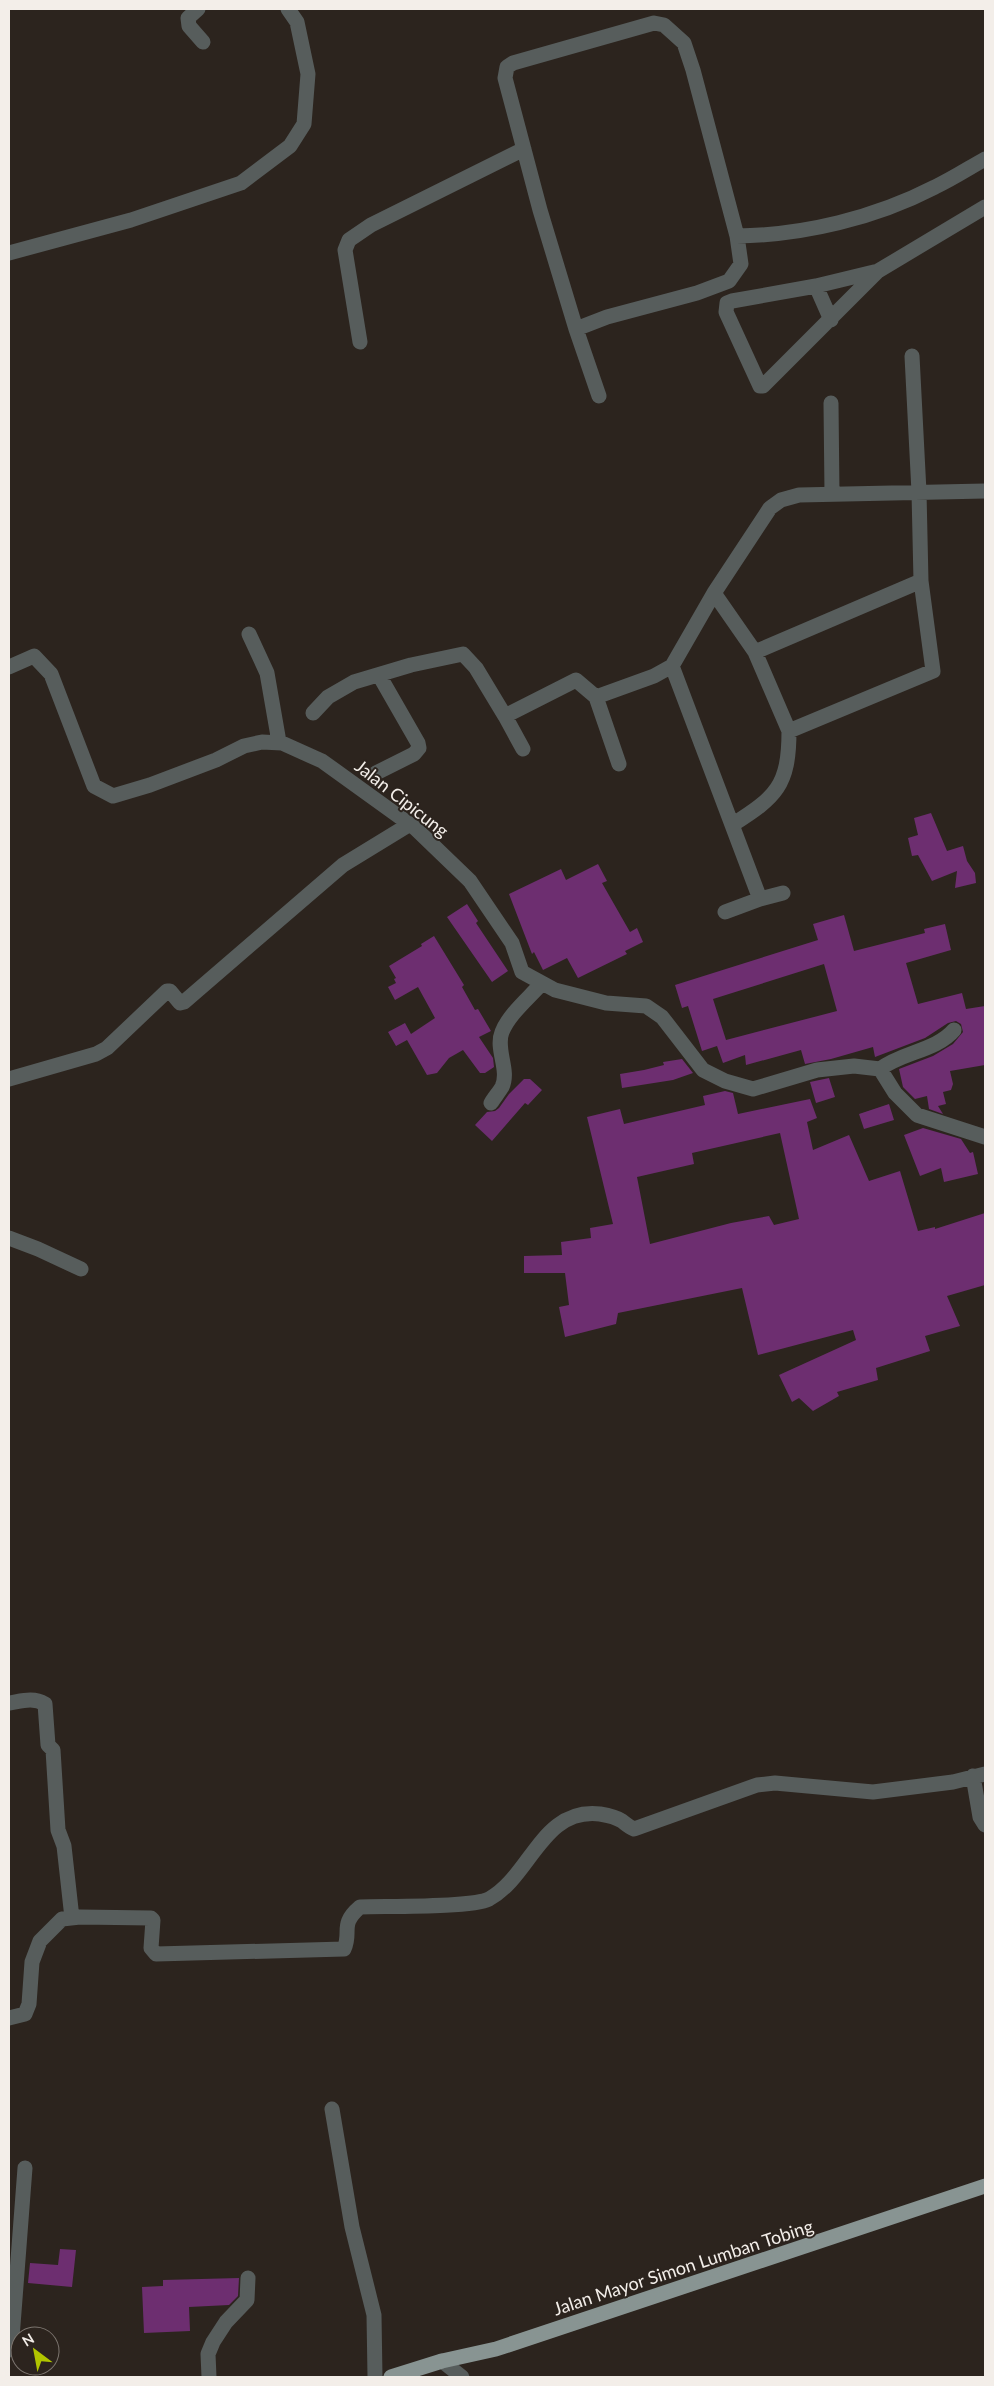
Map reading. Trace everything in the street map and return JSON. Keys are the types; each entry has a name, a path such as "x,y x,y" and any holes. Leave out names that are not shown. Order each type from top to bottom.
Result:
{"main road":[{"name":"Jalan Mayor Simon Lumban Tobing","path":"391,2377 442,2361 496,2349 985,2186"}],"street":[{"path":"198,9 188,18 189,26 203,42"},
{"path":"9,252 131,220 241,183 290,146 304,124 308,74 298,22 288,9"},
{"path":"576,329 607,317 697,293 729,281 741,264 737,236 693,70 684,43 664,26 654,23 509,65 506,78 524,149 576,329 599,396"},
{"path":"360,342 344,250 349,240 371,225 524,149"},
{"path":"737,236 765,236 817,228 880,210 935,188 985,159"},
{"path":"878,271 816,286 732,300 727,303 726,312 760,386 763,386 831,320 878,271 985,207"},
{"path":"816,286 831,320"},
{"path":"789,731 933,671 921,581 919,492 912,356"},
{"path":"831,404 832,494"},
{"path":"596,697 654,676 672,666 714,594 775,503 799,495 985,490"},
{"path":"755,652 921,581"},
{"path":"714,594 755,652 789,731 789,753 778,790 765,804 732,825"},
{"path":"9,667 34,656 51,674 94,786 113,796 150,785 216,760 244,746 280,742 267,673 249,634"},
{"path":"313,713 328,697 342,687 411,664 463,654 476,668 523,749"},
{"path":"672,666 760,899"},
{"path":"376,773 414,754 419,748 418,743 379,675"},
{"path":"505,716 576,680 596,697 619,764"},
{"name":"Jalan Cipicung","path":"280,742 322,761 410,824 470,881 512,943 522,972 542,983 555,990 606,1003 646,1006 662,1017 703,1070 725,1081 753,1089 817,1070 854,1066 880,1069"},
{"path":"9,1079 96,1054 107,1048 167,991 170,991 180,1003 184,1002 343,865 410,824"},
{"path":"724,912 783,893"},
{"path":"490,1103 503,1086 504,1076 500,1044 502,1032 542,983"},
{"path":"954,1030 938,1043 905,1055 880,1069 896,1093 917,1115 985,1137"},
{"path":"9,1238 38,1248 81,1269"},
{"path":"9,1703 32,1700 45,1704 48,1745 53,1750 58,1830 64,1846 72,1918"},
{"path":"9,2018 25,2014 29,2004 32,1962 40,1941 62,1919 151,1918 153,1920 151,1948 156,1954 344,1949 347,1922 351,1914 360,1907 479,1903 489,1899 506,1887 527,1863 538,1843 551,1830 576,1817 587,1814 600,1814 621,1820 634,1829 757,1785 775,1783 873,1792 953,1782 979,1775 980,1817 985,1825"},
{"path":"332,2110 352,2227 374,2314 375,2377"},
{"path":"9,2350 12,2338 25,2168"},
{"path":"209,2377 208,2354 213,2342 226,2322 247,2300 248,2278"},
{"path":"442,2361 462,2377"}],"building":[{"path":"931,813 947,851 963,846 967,861 975,873 976,883 955,888 957,871 932,881 918,855 912,856 908,838 918,835 914,818"},
{"path":"598,864 607,881 602,883 630,932 637,928 643,942 625,951 627,954 578,978 567,958 543,970 534,952 532,954 509,894 561,869 566,880"},
{"path":"467,904 478,921 476,923 508,971 492,982 447,917"},
{"path":"844,915 854,951 925,933 924,929 945,924 951,950 906,963 918,1004 962,993 966,1009 985,1006 985,1065 950,1071 953,1084 951,1090 943,1092 946,1104 938,1106 943,1114 929,1109 927,1096 915,1099 903,1087 899,1069 933,1056 953,1044 963,1032 961,1024 956,1021 948,1023 925,1038 875,1057 873,1047 805,1064 801,1050 746,1065 745,1055 723,1063 717,1046 702,1051 688,1006 682,1008 675,985 818,940 813,924","holes":["824,964 837,1011 726,1040 713,999"]},
{"path":"434,936 464,985 462,987 475,1010 478,1009 491,1031 479,1037 493,1058 494,1067 485,1073 480,1073 463,1050 449,1058 437,1073 427,1075 407,1040 396,1046 388,1032 405,1023 411,1034 435,1018 418,987 395,1000 388,987 396,983 394,979 396,978 389,966 422,946 421,944"},
{"path":"682,1059 693,1073 673,1080 622,1088 620,1074 644,1070 664,1065 663,1062"},
{"path":"829,1078 835,1097 816,1103 810,1082"},
{"path":"524,1079 530,1079 542,1090 528,1105 525,1103 492,1141 475,1125 487,1112 495,1111 499,1108 509,1094"},
{"path":"725,1091 733,1093 738,1114 810,1099 817,1118 807,1122 813,1150 849,1135 869,1181 900,1171 918,1231 935,1227 935,1229 985,1213 985,1285 947,1296 960,1326 925,1336 930,1351 876,1368 878,1380 837,1392 839,1396 813,1411 799,1398 792,1402 779,1375 856,1340 853,1330 758,1355 742,1288 618,1313 616,1324 565,1337 559,1307 569,1305 565,1273 524,1273 524,1256 562,1255 561,1242 591,1238 590,1228 613,1224 587,1117 620,1109 624,1124 705,1105 703,1096","holes":["780,1133 799,1219 774,1225 769,1216 731,1223 650,1244 637,1177 694,1164 692,1153"]},
{"path":"889,1104 894,1120 864,1129 859,1114"},
{"path":"923,1128 961,1139 970,1153 973,1152 978,1174 944,1182 941,1168 920,1176 904,1135"},
{"path":"60,2249 76,2250 72,2287 28,2283 30,2263 58,2265"},
{"path":"239,2278 238,2296 229,2305 189,2307 190,2331 144,2333 142,2287 163,2286 163,2280"}]}
